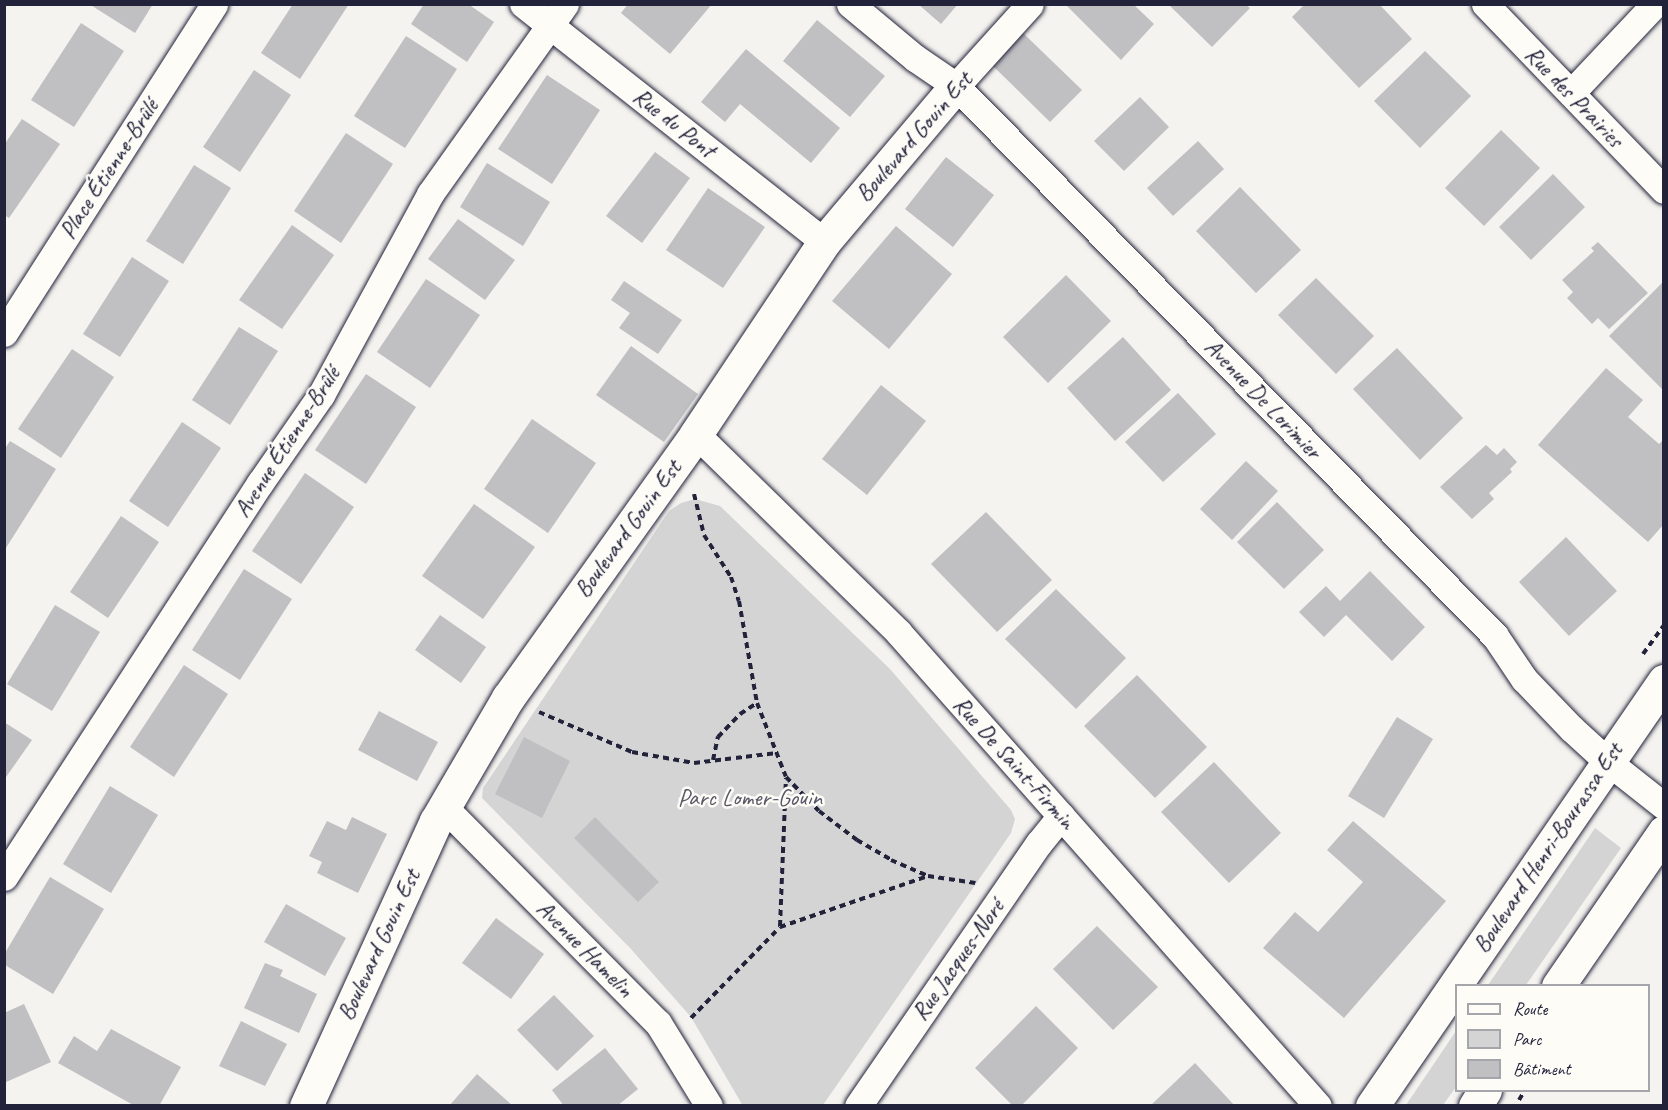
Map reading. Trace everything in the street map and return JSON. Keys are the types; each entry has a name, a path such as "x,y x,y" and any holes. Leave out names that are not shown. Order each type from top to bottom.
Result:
{"street":[{"name":"Place Étienne-Brûlé","path":"4,333 214,4"},
{"name":"Rue du Pont","path":"523,4 558,15 824,242"},
{"name":"Avenue De Lorimier","path":"850,4 915,58 956,86 1495,636 1524,680 1607,761 1664,806"},
{"name":"Boulevard Gouin Est","path":"306,1106 444,807 508,698 696,434 824,242 956,86 1030,4"},
{"name":"Rue des Prairies","path":"1485,4 1664,190"},
{"path":"1571,93 1654,4"},
{"name":"Avenue Étienne-Brûlé","path":"4,877 260,483 321,394 430,194 469,135 558,15"},
{"name":"Rue De Saint-Firmin","path":"696,434 898,632 1318,1106"},
{"name":"Boulevard Henri-Bourassa Est","path":"1455,984 1664,681"},
{"name":"Avenue Hamelin","path":"444,807 658,1023 709,1106"},
{"name":"Rue Jacques-Noré","path":"858,1106 1008,888 1061,816"},
{"path":"1559,984 1664,832"},
{"name":"Boulevard Henri-Bourassa Est","path":"1372,1106 1455,984"},
{"path":"1475,1106 1484,1092"}],"path":[{"path":"692,487 704,535 731,577 739,601 758,703 786,777 780,927"},
{"path":"1658,632 1664,625"},
{"path":"508,698 632,753 694,763 777,753"},
{"path":"713,760 718,737 740,714 758,703"},
{"path":"786,777 819,811 857,840 891,860 928,876 1008,888"},
{"path":"669,1042 780,927 928,876"}],"green space":[{"name":"Parc Lomer-Gouin","path":"695,499 720,506 890,669 1011,810 1015,819 1011,833 823,1105 743,1106 691,1017 630,948 482,798 483,788 669,511 681,503"},
{"path":"1595,828 1621,848 1527,984 1489,984"},
{"path":"1455,1032 1455,1088 1443,1105 1406,1105"}],"building":[{"path":"89,4 153,4 135,33"},
{"path":"293,4 349,4 300,79 261,53"},
{"path":"424,4 468,4 494,22 467,62 411,24"},
{"path":"628,4 712,4 670,54 621,13"},
{"path":"918,4 958,4 941,24"},
{"path":"1065,4 1133,4 1154,24 1121,60"},
{"path":"1305,4 1379,4 1412,39 1359,88 1292,17"},
{"path":"1169,5 1246,5 1250,8 1212,47"},
{"path":"817,20 885,76 850,117 783,61"},
{"path":"81,23 124,51 74,127 31,100"},
{"path":"1023,33 1082,90 1050,122 992,65"},
{"path":"406,36 457,69 405,148 354,116"},
{"path":"746,49 840,128 811,163 740,104 725,122 701,102"},
{"path":"1425,51 1471,96 1420,148 1374,101"},
{"path":"254,70 291,95 240,172 203,147"},
{"path":"547,75 600,110 552,184 498,149"},
{"path":"1140,97 1169,127 1124,171 1094,141"},
{"path":"22,119 60,144 9,218 4,215 4,145"},
{"path":"1501,130 1540,168 1484,226 1445,188"},
{"path":"346,133 393,164 341,243 294,211"},
{"path":"1198,141 1224,169 1173,216 1147,188"},
{"path":"655,152 690,178 642,243 606,216"},
{"path":"946,157 994,195 953,247 905,209"},
{"path":"487,163 550,202 523,246 460,207"},
{"path":"194,165 231,188 183,264 146,241"},
{"path":"1553,174 1585,207 1531,260 1499,227"},
{"path":"1240,187 1301,250 1256,293 1196,231"},
{"path":"708,188 765,227 723,288 666,250"},
{"path":"458,219 515,260 485,300 428,259"},
{"path":"292,225 334,255 282,329 239,300"},
{"path":"896,226 952,274 889,349 832,301"},
{"path":"1598,242 1648,293 1609,329 1598,318 1592,324 1567,298 1573,292 1562,280 1594,251 1591,248"},
{"path":"132,257 169,281 120,357 83,334"},
{"path":"1066,275 1111,321 1048,383 1003,337"},
{"path":"1316,278 1374,336 1336,374 1278,315"},
{"path":"426,279 480,315 430,388 377,352"},
{"path":"624,281 682,320 658,354 619,328 630,313 611,300"},
{"path":"1664,281 1664,391 1609,336"},
{"path":"239,327 278,351 230,425 192,400"},
{"path":"1123,337 1171,390 1115,441 1067,388"},
{"path":"631,346 698,394 664,442 596,395"},
{"path":"1397,348 1463,418 1420,460 1353,389"},
{"path":"72,349 114,377 61,458 18,429"},
{"path":"1606,368 1643,400 1628,417 1659,444 1664,439 1664,524 1648,542 1538,445"},
{"path":"366,374 416,407 366,484 315,450"},
{"path":"881,385 926,421 867,495 822,459"},
{"path":"1178,393 1216,434 1163,482 1125,442"},
{"path":"532,419 596,463 548,533 484,489"},
{"path":"182,422 221,448 168,527 129,501"},
{"path":"10,441 56,469 4,551 4,450"},
{"path":"1486,445 1497,455 1504,448 1517,462 1510,469 1512,472 1489,493 1494,499 1472,519 1440,487"},
{"path":"1246,461 1278,491 1232,540 1200,509"},
{"path":"305,473 354,507 301,584 252,551"},
{"path":"1277,502 1324,550 1284,589 1237,542"},
{"path":"474,504 535,547 483,619 422,576"},
{"path":"986,512 1052,580 997,632 931,564"},
{"path":"121,516 159,542 108,618 70,592"},
{"path":"1566,537 1617,591 1569,636 1519,582"},
{"path":"244,569 292,599 240,680 192,650"},
{"path":"1370,571 1425,627 1392,661 1346,615 1324,637 1299,612 1326,586 1340,601"},
{"path":"1056,589 1126,658 1076,709 1005,639"},
{"path":"55,605 100,632 52,711 7,684"},
{"path":"440,615 486,647 461,683 415,650"},
{"path":"184,665 228,694 174,777 130,747"},
{"path":"1137,675 1207,747 1155,798 1084,726"},
{"path":"379,711 438,742 417,781 358,750"},
{"path":"1397,717 1433,739 1384,818 1348,796"},
{"path":"4,722 32,740 4,780"},
{"path":"524,737 570,761 542,818 495,794"},
{"path":"1214,762 1281,833 1229,883 1161,812"},
{"path":"110,786 158,815 111,893 63,864"},
{"path":"352,817 387,834 358,893 317,873 322,862 309,856 327,821 346,830"},
{"path":"595,817 659,882 638,902 574,838"},
{"path":"1353,821 1446,901 1344,1018 1263,948 1295,912 1318,932 1363,882 1327,850"},
{"path":"50,877 104,909 53,994 5,965 5,953"},
{"path":"286,904 346,938 325,976 264,942"},
{"path":"496,918 544,954 511,999 462,963"},
{"path":"1097,926 1158,987 1113,1030 1053,969"},
{"path":"265,963 283,970 280,976 317,994 299,1033 244,1008"},
{"path":"554,995 594,1036 557,1071 517,1030"},
{"path":"24,1004 51,1062 4,1083 4,1013"},
{"path":"1036,1006 1078,1048 1021,1106 1013,1106 975,1068"},
{"path":"241,1021 287,1044 265,1086 219,1066"},
{"path":"111,1029 181,1067 159,1106 135,1106 58,1063 74,1036 97,1051"},
{"path":"605,1048 638,1089 617,1106 564,1106 552,1090"},
{"path":"1195,1063 1235,1106 1150,1106"},
{"path":"477,1074 513,1106 449,1106"}]}
